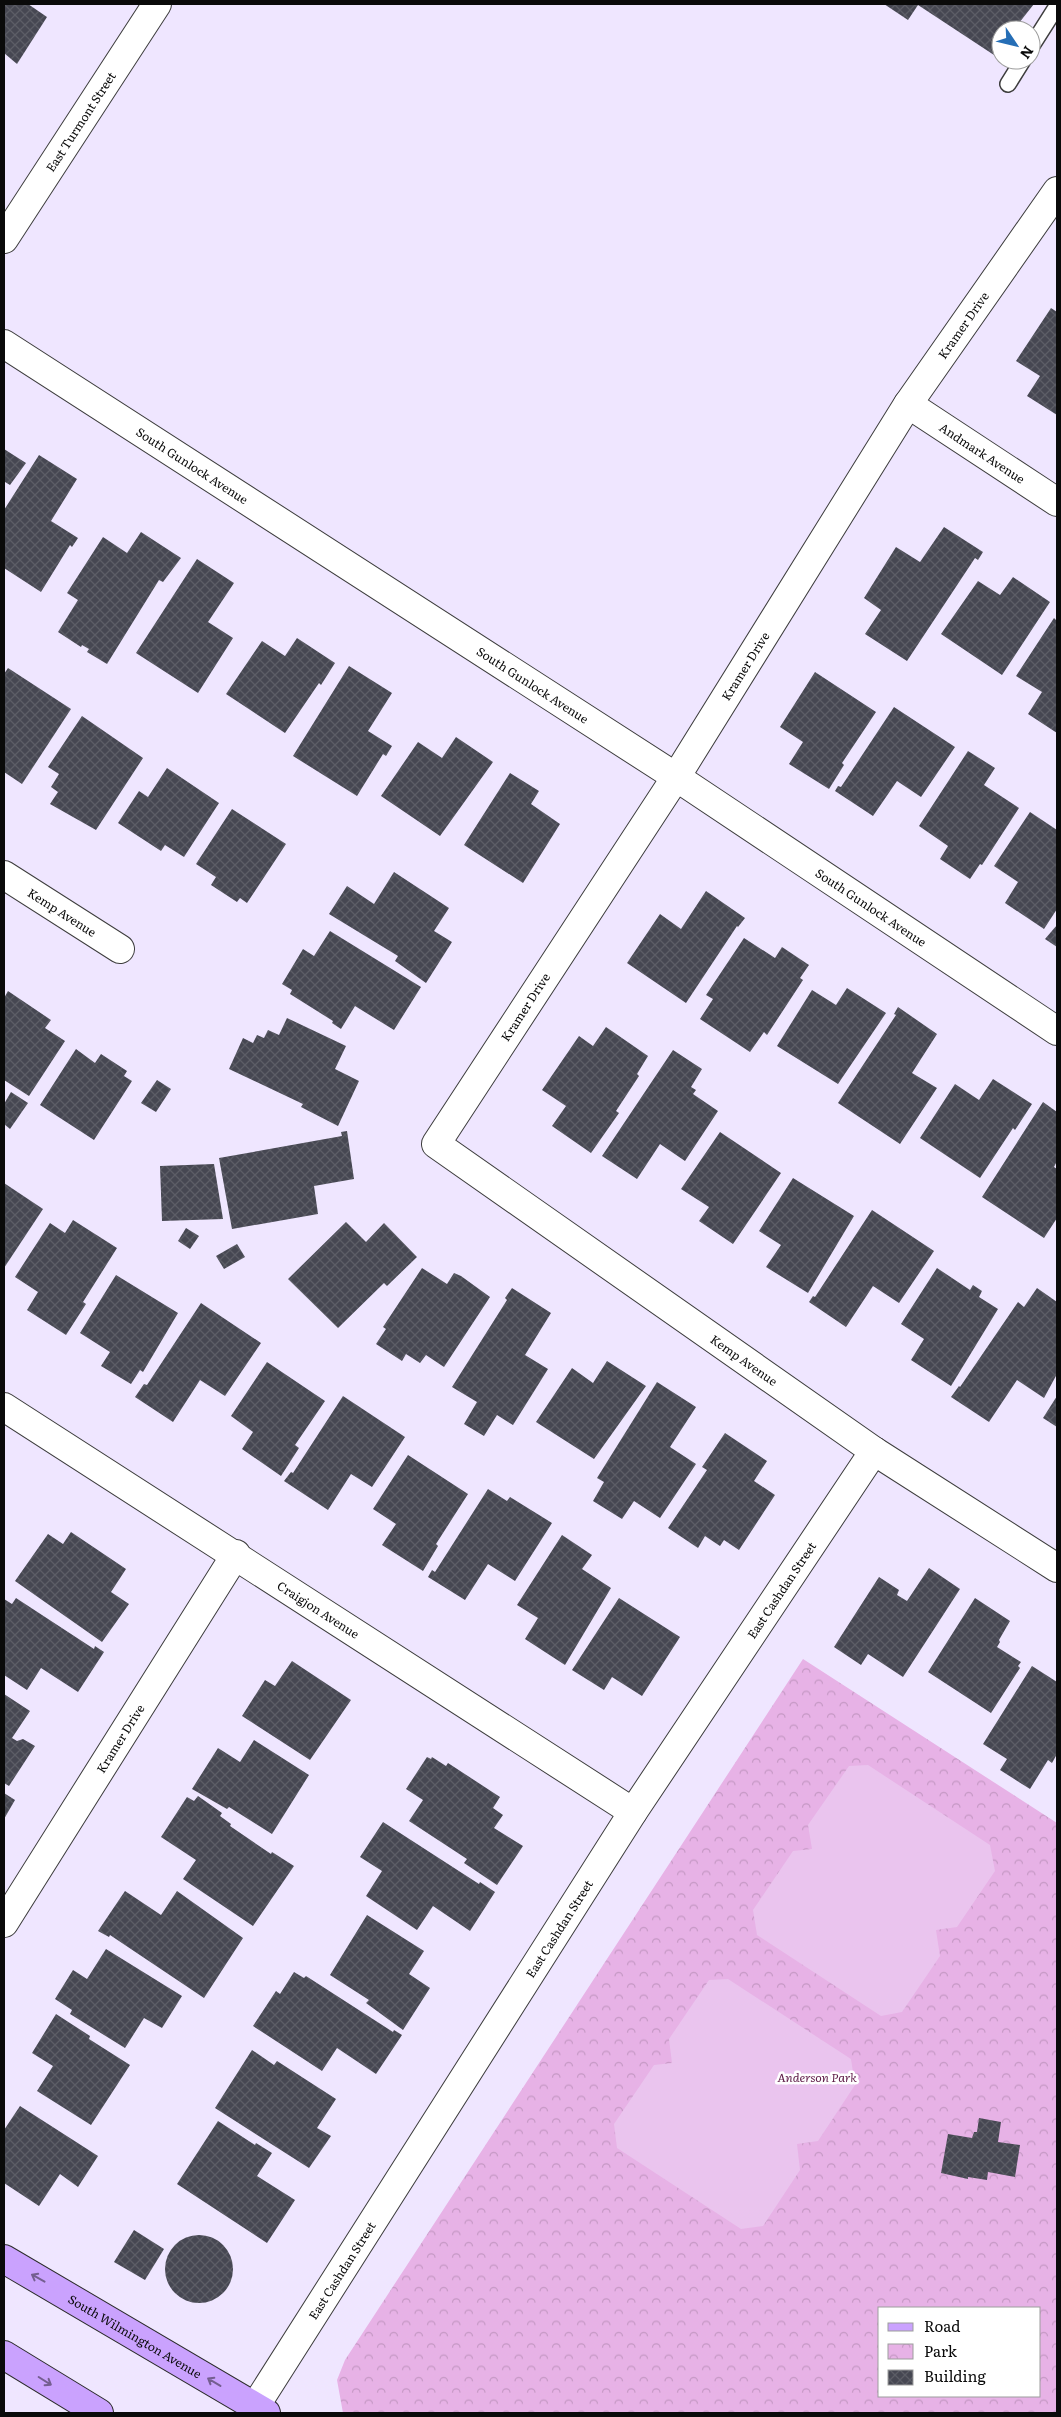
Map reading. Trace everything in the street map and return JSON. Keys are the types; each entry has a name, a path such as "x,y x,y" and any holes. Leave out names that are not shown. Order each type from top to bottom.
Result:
{"main road":[{"name":"South Wilmington Avenue","path":"4,2258 258,2411"},
{"path":"4,2355 99,2413"}],"street":[{"name":"East Turmont Street","path":"4,239 156,4"},
{"name":"Kramer Drive","path":"436,1144 676,777 908,404 1057,191"},
{"name":"South Gunlock Avenue","path":"4,344 676,777 1057,1030"},
{"name":"Andmark Avenue","path":"908,404 1057,502"},
{"name":"Kemp Avenue","path":"4,875 120,949"},
{"name":"Kemp Avenue","path":"436,1144 874,1451 1057,1568"},
{"name":"Craigjon Avenue","path":"4,1407 236,1554 633,1812"},
{"name":"East Cashdan Street","path":"258,2411 633,1812 874,1451"},
{"name":"Kramer Drive","path":"4,1923 236,1554"}],"lane":[{"path":"1041,31 1057,6"},
{"path":"1008,84 1017,70"}],"green space":[{"name":"Anderson Park","path":"803,1659 1057,1823 1057,2413 343,2413 337,2380 345,2360"},
{"path":"868,1765 990,1845 995,1871 957,1927 936,1930 940,1956 902,2012 881,2016 757,1935 753,1910 793,1851 812,1849 808,1825 849,1766"},
{"path":"728,1979 851,2059 855,2085 818,2141 797,2144 800,2170 763,2226 741,2229 617,2148 614,2124 654,2065 672,2063 669,2039 709,1980"}],"building":[{"path":"4,4 28,4 47,17 17,64 4,53"},
{"path":"884,4 1034,4 1021,20 991,20 991,53 918,5 908,20"},
{"path":"1051,308 1057,312 1057,415 1027,396 1040,376 1016,361"},
{"path":"4,449 26,463 10,485 5,482 4,484"},
{"path":"39,455 77,479 51,521 78,538 72,547 70,545 41,592 4,568 4,510"},
{"path":"944,527 983,552 978,560 975,558 907,661 865,634 881,610 864,598 896,547 920,562"},
{"path":"141,532 181,558 163,582 159,580 107,664 87,652 89,649 82,645 81,647 58,632 78,600 67,593 103,537 127,553"},
{"path":"197,559 234,583 208,622 233,638 198,693 136,653"},
{"path":"1013,577 1050,602 1002,675 941,634 978,581 1000,595"},
{"path":"1054,618 1057,621 1057,733 1028,714 1042,692 1016,676"},
{"path":"297,638 335,663 285,733 226,694 262,641 285,656"},
{"path":"349,666 392,693 368,731 392,746 386,756 383,754 357,796 293,756"},
{"path":"8,668 71,709 22,784 4,772 4,674"},
{"path":"815,672 876,712 842,763 844,765 829,789 789,764 803,742 780,727"},
{"path":"894,707 955,747 921,797 897,781 873,816 835,791 838,786 841,787"},
{"path":"82,716 143,758 96,830 50,804 58,792 51,787 59,774 48,767"},
{"path":"456,737 493,762 440,836 381,796 418,742 442,758"},
{"path":"968,751 995,768 984,785 1019,808 982,865 980,864 970,879 940,859 948,846 919,826"},
{"path":"167,768 219,803 184,857 165,845 161,851 118,823 139,791 148,797"},
{"path":"510,773 539,791 531,804 560,824 523,883 464,845"},
{"path":"232,809 286,844 247,903 240,898 237,902 211,885 216,877 196,864"},
{"path":"1030,812 1057,830 1057,909 1044,929 1005,903 1018,882 994,866"},
{"path":"394,872 449,908 434,931 452,942 426,983 395,961 398,956 329,914 347,886 374,904"},
{"path":"706,891 745,918 737,926 686,1003 627,963 660,914 681,929"},
{"path":"1057,925 1057,947 1045,939"},
{"path":"330,931 421,987 394,1030 355,1006 341,1029 332,1023 333,1021 290,994 292,990 282,984 303,949 314,956"},
{"path":"744,938 775,958 782,947 809,965 800,978 803,980 767,1035 764,1032 750,1052 700,1019 713,999 706,995"},
{"path":"847,988 886,1013 838,1084 777,1046 812,990 836,1005"},
{"path":"8,991 51,1020 45,1028 65,1041 29,1096 4,1080 4,998"},
{"path":"898,1007 937,1034 912,1073 937,1088 900,1144 838,1103 896,1015 894,1014"},
{"path":"287,1018 346,1046 335,1069 359,1081 338,1126 301,1107 303,1104 229,1069 243,1038 253,1043 257,1035 264,1038 268,1030 279,1035"},
{"path":"606,1027 648,1056 637,1074 639,1076 616,1111 619,1113 591,1153 552,1126 566,1106 542,1090 579,1036 593,1046"},
{"path":"76,1049 95,1063 101,1054 127,1071 124,1076 132,1081 94,1140 40,1105"},
{"path":"673,1050 702,1069 691,1087 696,1090 693,1094 718,1111 685,1161 660,1144 637,1179 602,1156"},
{"path":"993,1079 1032,1104 1015,1130 1013,1128 980,1178 920,1138 955,1084 979,1100"},
{"path":"157,1080 171,1089 156,1112 141,1103"},
{"path":"11,1092 28,1103 10,1129 4,1124 4,1104"},
{"path":"1043,1102 1057,1112 1057,1161 1054,1167 1057,1169 1057,1218 1044,1238 982,1197"},
{"path":"347,1131 354,1179 314,1186 318,1214 232,1229 219,1158 342,1136 341,1132"},
{"path":"720,1132 781,1173 733,1244 699,1221 709,1207 681,1189"},
{"path":"214,1164 223,1219 162,1221 160,1166"},
{"path":"793,1178 854,1216 808,1293 766,1267 781,1245 759,1231"},
{"path":"4,1183 43,1209 4,1268"},
{"path":"872,1210 934,1251 899,1303 873,1286 846,1327 809,1302 813,1296 815,1297"},
{"path":"73,1220 117,1248 83,1302 86,1304 66,1335 27,1310 38,1292 15,1277 50,1223 65,1233"},
{"path":"346,1222 366,1242 384,1223 417,1257 387,1286 384,1283 338,1328 288,1279"},
{"path":"186,1228 199,1236 190,1249 178,1241"},
{"path":"237,1244 245,1257 224,1269 216,1256"},
{"path":"422,1268 447,1284 454,1273 490,1297 444,1367 426,1355 420,1363 406,1354 402,1361 376,1344 386,1329 383,1327"},
{"path":"937,1268 970,1290 973,1285 982,1291 979,1297 998,1309 951,1386 911,1360 924,1339 901,1324"},
{"path":"116,1275 178,1313 143,1372 140,1370 131,1384 101,1366 110,1352 80,1333"},
{"path":"512,1288 551,1313 525,1355 548,1369 513,1425 497,1415 484,1436 464,1424 477,1402 452,1387 507,1300 505,1298"},
{"path":"1037,1288 1057,1302 1057,1374 1044,1398 1017,1380 989,1422 951,1397 960,1387 1018,1302 1024,1307"},
{"path":"201,1303 261,1343 225,1396 200,1380 173,1422 135,1397 144,1384 147,1385"},
{"path":"607,1361 646,1386 594,1459 536,1422 572,1368 593,1383"},
{"path":"267,1362 325,1401 295,1445 299,1448 281,1476 242,1449 253,1432 231,1416"},
{"path":"657,1382 696,1407 670,1447 696,1464 660,1518 634,1501 622,1519 593,1501 604,1482 597,1478"},
{"path":"343,1396 405,1437 372,1487 351,1474 328,1510 284,1481 291,1472 293,1473"},
{"path":"1057,1396 1057,1427 1043,1418"},
{"path":"725,1433 767,1461 754,1481 775,1495 739,1550 724,1540 720,1546 705,1536 698,1548 668,1528 707,1470 702,1467"},
{"path":"408,1455 468,1494 436,1544 438,1546 423,1571 382,1545 396,1524 373,1509"},
{"path":"488,1489 507,1501 510,1497 552,1523 515,1581 488,1564 465,1600 428,1577 432,1570 435,1572"},
{"path":"71,1532 126,1569 111,1592 129,1604 102,1642 15,1581 48,1534 63,1544"},
{"path":"562,1535 592,1555 582,1569 611,1588 565,1665 525,1639 538,1618 517,1605"},
{"path":"929,1568 960,1589 903,1677 868,1654 861,1665 834,1647 879,1577 899,1590 897,1595 907,1601"},
{"path":"16,1598 94,1649 95,1646 104,1652 78,1692 41,1668 27,1690 4,1675 4,1599 12,1604"},
{"path":"619,1598 680,1637 642,1696 612,1677 604,1690 572,1670"},
{"path":"975,1598 1010,1621 997,1647 1021,1662 1018,1666 1020,1668 991,1713 928,1672"},
{"path":"292,1661 351,1700 310,1760 242,1716 265,1680 275,1686"},
{"path":"1032,1666 1057,1682 1057,1754 1052,1763 1048,1760 1030,1789 1000,1770 1007,1759 983,1744"},
{"path":"4,1694 30,1711 12,1738 17,1741 23,1739 35,1746 9,1786 4,1783"},
{"path":"254,1740 309,1775 272,1834 229,1807 227,1809 192,1789 218,1748 240,1762"},
{"path":"427,1757 431,1759 432,1757 446,1766 448,1763 500,1797 493,1808 503,1815 494,1828 523,1846 497,1885 464,1863 467,1859 409,1821 423,1800 406,1789"},
{"path":"4,1793 15,1800 4,1819"},
{"path":"198,1796 222,1813 220,1816 231,1824 230,1826 271,1854 272,1852 294,1866 253,1926 183,1879 196,1860 161,1837 187,1797 194,1801"},
{"path":"383,1822 479,1884 480,1882 495,1892 470,1931 433,1906 417,1930 366,1896 382,1871 360,1857"},
{"path":"125,1891 161,1915 177,1891 243,1938 204,1998 110,1935 109,1937 98,1931"},
{"path":"367,1915 424,1951 409,1974 430,1988 403,2030 366,2003 369,2000 330,1975"},
{"path":"106,1949 182,1996 162,2028 144,2018 125,2048 70,2014 72,2010 55,1999 73,1970 87,1979"},
{"path":"294,1972 304,1978 306,1976 393,2032 394,2030 402,2035 376,2074 337,2048 322,2071 253,2026 276,1991 280,1994"},
{"path":"56,2014 90,2036 89,2039 130,2065 91,2125 37,2091 53,2066 32,2053"},
{"path":"252,2050 274,2065 277,2061 336,2099 317,2128 331,2136 309,2168 215,2108"},
{"path":"20,2106 98,2156 78,2187 60,2174 39,2206 4,2183 4,2130"},
{"path":"979,2118 1001,2122 998,2142 1020,2145 1015,2177 988,2172 987,2180 968,2177 968,2179 941,2173 948,2134 972,2138 974,2132 977,2132"},
{"path":"218,2121 255,2145 256,2143 272,2153 257,2176 295,2200 267,2243 177,2184"},
{"path":"134,2230 164,2249 145,2280 114,2262"},
{"path":"192,2235 206,2235 218,2240 228,2250 233,2262 233,2276 228,2288 218,2298 206,2303 192,2303 180,2298 170,2288 165,2276 165,2262 170,2250 180,2240"}]}
